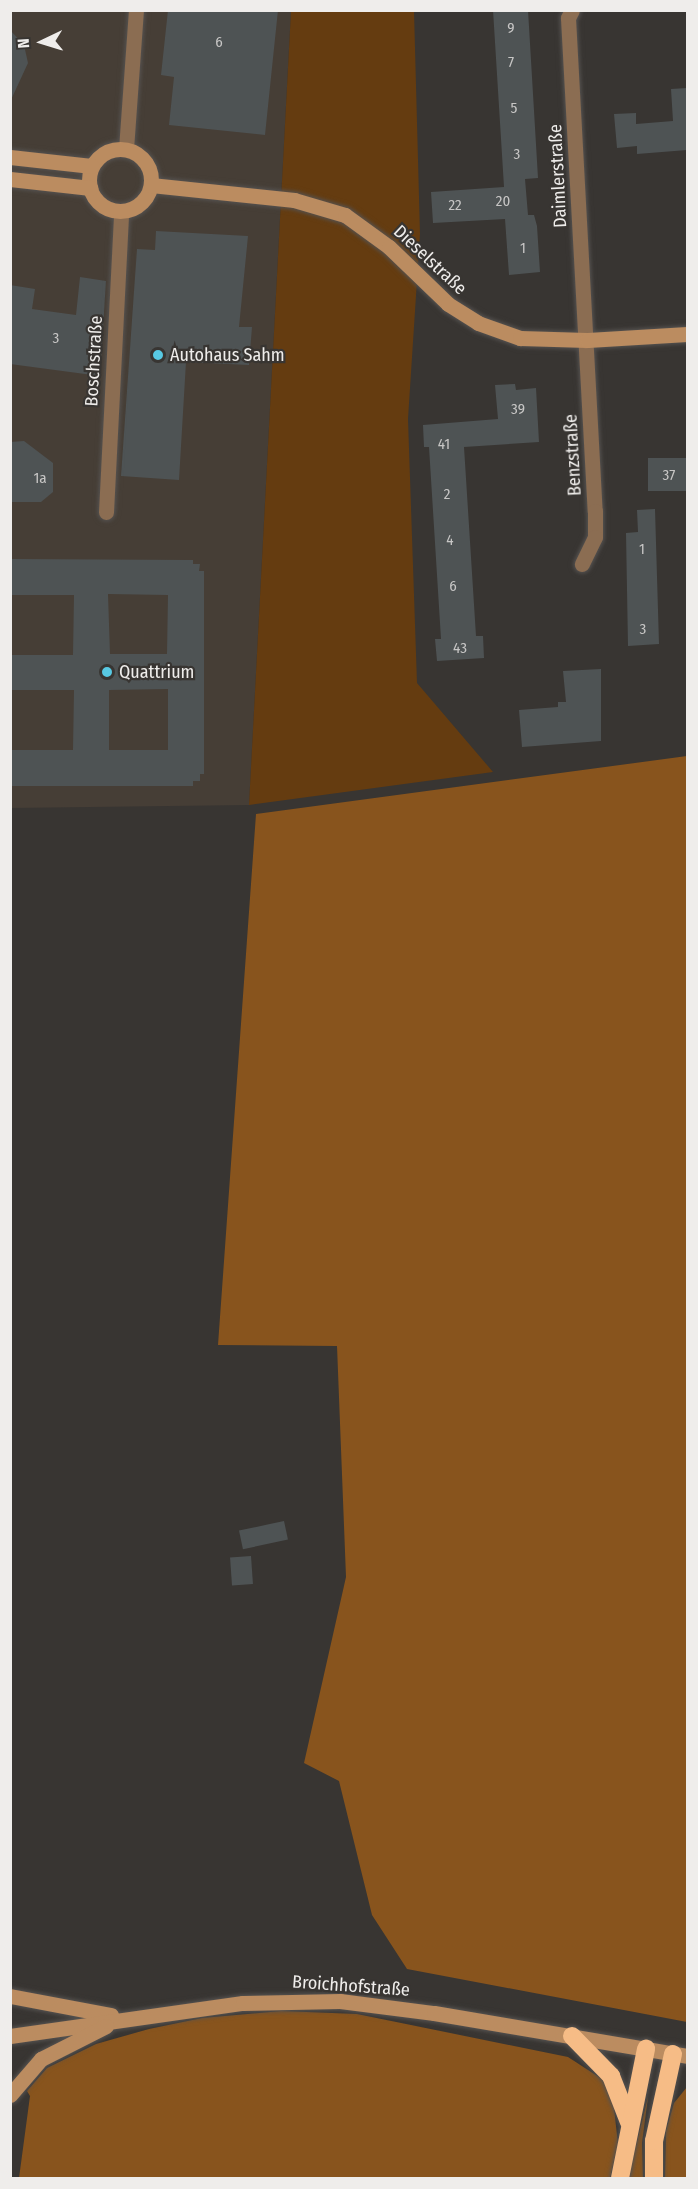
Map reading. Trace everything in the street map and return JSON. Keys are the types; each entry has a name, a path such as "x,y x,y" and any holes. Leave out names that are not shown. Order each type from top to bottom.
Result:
{"highway":[{"path":"572,2036 611,2076 630,2126"},
{"path":"620,2178 646,2049"},
{"path":"654,2178 654,2141 680,2055"}],"street":[{"path":"126,149 136,10"},
{"name":"Daimlerstraße","path":"572,10 568,18 586,340"},
{"path":"126,149 145,160 150,185 140,204 122,212 101,206 90,188 92,166 105,151 126,149"},
{"path":"10,157 92,166"},
{"path":"10,179 90,188"},
{"name":"Dieselstraße","path":"150,185 294,200 326,208 360,224 448,304 478,323 520,338 586,340 687,334"},
{"name":"Boschstraße","path":"106,512 122,212"},
{"name":"Benzstraße","path":"582,564 595,537 586,340"},
{"path":"10,1996 29,2002 126,2017"},
{"name":"Broichhofstraße","path":"10,2036 126,2017 243,2003 340,2001 404,2008 680,2055"},
{"path":"10,2095 41,2059 126,2017"}],"shaded area":[{"path":"10,11 291,11 249,805 11,808"},
{"path":"291,11 414,11 420,234 408,419 417,683 493,772 249,805"},
{"path":"688,756 687,2022 407,1969 372,1915 339,1781 304,1763 346,1577 337,1346 218,1345 256,814"},
{"path":"281,2011 357,2014 568,2057 605,2081 613,2099 618,2144 610,2178 19,2178 30,2096 27,2091 47,2068 96,2044 149,2029 202,2018"},
{"path":"687,2087 687,2178 665,2178 666,2131 674,2103"},
{"path":"648,2097 642,2143 643,2178 628,2178"}],"building":[{"path":"168,10 278,10 265,135 169,125 174,77 161,75"},
{"path":"493,10 528,10 538,178 525,179 528,215 534,215 537,226 540,272 509,275 505,219 433,223 431,192 504,187"},
{"path":"10,30 24,45 28,63 10,102"},
{"path":"687,88 687,150 637,154 637,146 617,148 614,114 636,113 636,124 673,121 671,89"},
{"name":"Autohaus Sahm","path":"156,231 248,236 239,327 252,327 249,365 186,362 179,480 121,476 137,249 155,250"},
{"path":"80,277 106,281 100,376 10,364 10,285 35,289 32,309 76,315"},
{"path":"515,384 516,390 536,388 539,442 464,447 476,636 483,636 484,658 437,661 435,639 441,639 429,447 424,447 423,425 498,419 495,385"},
{"path":"24,441 53,463 53,492 41,502 10,502 10,442"},
{"path":"648,458 687,458 687,491 648,491"},
{"path":"655,509 659,644 628,646 626,533 638,532 637,510"},
{"name":"Quattrium","path":"10,559 193,560 193,564 200,564 199,571 204,571 204,774 200,774 200,781 193,781 193,786 10,786 10,750 73,750 74,690 10,690 10,655 73,655 74,595 10,595","holes":["108,594 168,595 167,654 110,654","168,689 168,750 109,750 109,690"]},
{"path":"601,669 601,741 522,747 519,710 558,707 558,702 566,702 563,671"},
{"path":"284,1521 288,1540 243,1549 239,1531"},
{"path":"251,1556 253,1584 232,1585 230,1557"}],"place":[{"name":"Autohaus Sahm","path":"158,355"},
{"name":"Quattrium","path":"107,672"}]}
